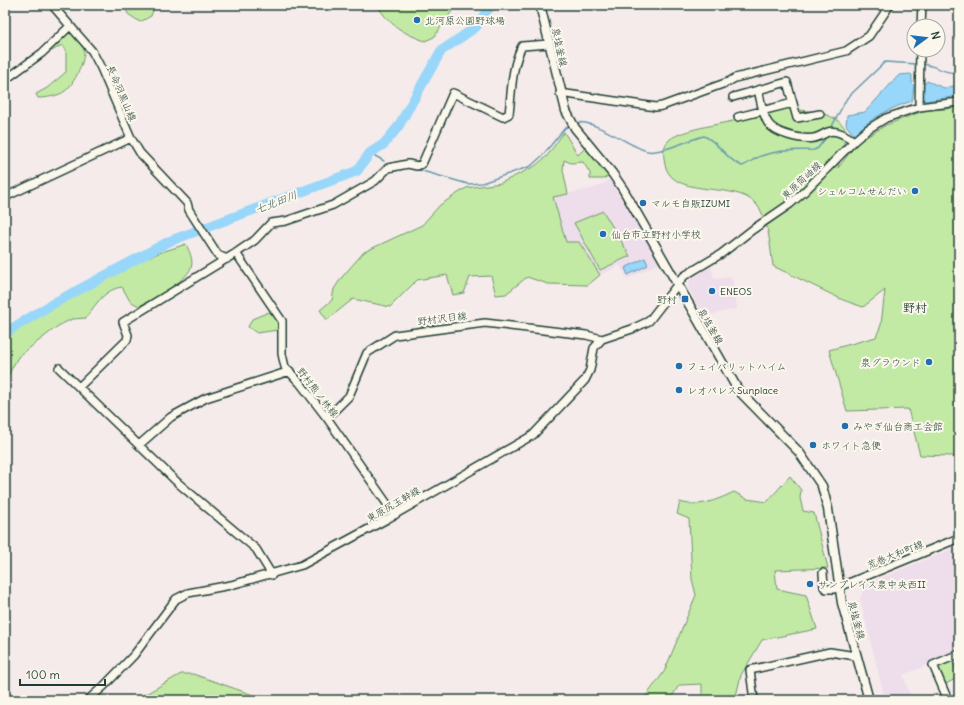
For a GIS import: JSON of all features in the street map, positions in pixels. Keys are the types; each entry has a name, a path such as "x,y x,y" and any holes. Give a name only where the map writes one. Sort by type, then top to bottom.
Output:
{"main road":[{"name":"泉塩釜線","path":"540,5 560,93 573,126 612,173 623,190 738,390 799,452 818,477 828,509 839,587 856,656 869,700"}],"street":[{"name":"長命羽黒山線","path":"52,5 92,51 131,138"},
{"path":"560,93 662,106 728,82 735,78 846,51 868,36 890,5"},
{"path":"921,18 922,5"},
{"path":"5,80 42,53 70,26"},
{"path":"79,387 127,340 128,335 123,322 236,253 255,240 271,223 286,221 333,204 375,181 388,168 408,164 417,166 422,164 453,94 503,117 509,114 512,77 516,58 522,46 549,44"},
{"path":"919,107 920,58"},
{"path":"733,97 786,82 797,118 820,114"},
{"path":"758,90 768,123 774,128 790,136 812,138 831,132 844,134 854,140"},
{"name":"東原筒岫線","path":"677,284 684,276 721,254 752,230 790,204 805,191 854,140 886,118 919,107 959,102"},
{"path":"738,118 793,103"},
{"path":"5,197 131,138 140,153 187,203 190,211 218,255 227,259"},
{"name":"野村熊ノ林線","path":"236,253 282,321 282,354 285,367 290,371 327,418 395,515"},
{"path":"602,338 632,329 649,321 677,284"},
{"name":"野村沢目線","path":"327,418 349,396 367,353 395,335 485,324 602,338"},
{"name":"東原尻玉幹線","path":"88,700 134,655 176,599 188,593 231,585 302,566 395,515 533,435 585,380 590,370 594,348 602,338"},
{"path":"59,368 178,483 256,549 272,575"},
{"path":"140,445 171,417 206,398 290,371"},
{"name":"荒巻大和町線","path":"839,587 959,538"},
{"path":"823,573 824,587 826,589 839,587"},
{"path":"754,700 750,670 830,652 856,656"},
{"path":"948,700 933,665 959,654"}],"shaded area":[{"name":"仙台市立野村小学校","path":"610,180 660,263 627,279 620,265 600,275 579,242 566,242 553,197 595,188"},
{"name":"ENEOS","path":"711,265 714,279 732,277 737,309 703,316 688,287 690,280"},
{"path":"959,546 959,652 903,675 912,700 885,700 860,598 866,584"}],"green space":[{"path":"124,5 155,5 151,16 140,22 128,14"},
{"name":"北河原公園野球場","path":"377,5 456,5 434,37 425,41 397,28 386,18"},
{"path":"69,30 83,47 84,52 82,64 76,78 62,93 45,98 38,98 36,94 47,88 66,72 66,50 62,45 45,55 43,54"},
{"path":"959,106 959,475 953,456 920,455 908,409 847,411 829,350 876,337 881,325 885,290 863,307 843,300 773,266 767,226 757,205 747,197 718,190 689,186 676,181 668,172 664,154 668,141 679,134 735,121 774,109 783,108 821,113 833,118 844,127 848,133 844,142 838,168 857,143 886,125 926,110 946,109"},
{"path":"564,132 578,155 586,147 610,175 603,179 590,179 590,173 583,162 571,163 564,160 563,170 568,194 553,197 566,242 579,242 600,275 588,285 548,284 527,277 506,294 496,295 491,276 470,277 464,293 453,295 447,275 417,280 390,307 353,299 327,320 320,310 332,300 334,289 342,277 364,252 422,225 440,205 466,188 501,183 535,166 547,156"},
{"path":"603,211 630,256 600,270 574,223"},
{"path":"186,244 192,259 192,265 188,273 176,284 160,295 139,306 130,301 122,287 110,291 101,298 86,318 72,319 58,326 18,357 5,381 5,338 17,329 117,270"},
{"path":"269,312 277,320 278,330 257,333 248,327 252,319"},
{"path":"790,476 801,490 800,498 803,511 814,513 828,568 775,570 777,589 806,595 817,629 762,640 741,675 735,700 702,700 702,684 679,685 670,700 643,700 664,672 696,595 692,579 689,519 677,514 680,502 687,504 701,504 734,492 747,499 767,502"},
{"path":"952,660 959,677 944,685 937,670 939,666"},
{"path":"181,674 193,674 256,696 301,697 307,700 135,700"}],"water":[{"path":"899,75 912,75 912,83 914,85 912,101 881,114 854,135 846,125 847,115 865,112"},
{"path":"927,81 944,88 959,85 959,96 925,101 922,99 922,87"},
{"path":"645,258 648,265 628,275 625,268"}],"waterway":[{"name":"七北田川","path":"5,335 11,329 54,303 170,241 357,171 370,153 384,144 398,127 441,51 476,27 491,5"},
{"path":"831,128 847,98 885,62 917,64"},
{"path":"922,64 954,73 959,72"},
{"path":"576,123 592,125 647,151 668,148 704,136 714,142 731,160 742,166 758,157 780,151 814,150 818,148 828,135"},
{"path":"408,167 468,184 482,183 531,166 542,156 565,128 571,125"},
{"path":"370,153 384,161"}],"place":[{"name":"北河原公園野球場","path":"417,20"},
{"name":"シェルコムせんだい","path":"915,191"},
{"name":"マルモ自販IZUMI","path":"643,203"},
{"name":"仙台市立野村小学校","path":"603,234"},
{"name":"ENEOS","path":"712,291"},
{"name":"野村","path":"685,299"},
{"name":"泉グラウンド","path":"929,362"},
{"name":"フェイバリットハイム","path":"679,366"},
{"name":"レオパレスSunplace","path":"679,390"},
{"name":"みやぎ仙台商工会館","path":"845,426"},
{"name":"ホワイト急便","path":"813,445"},
{"name":"サンプレイス泉中央西II","path":"810,584"}],"district":[{"name":"野村","path":"915,308"}]}
